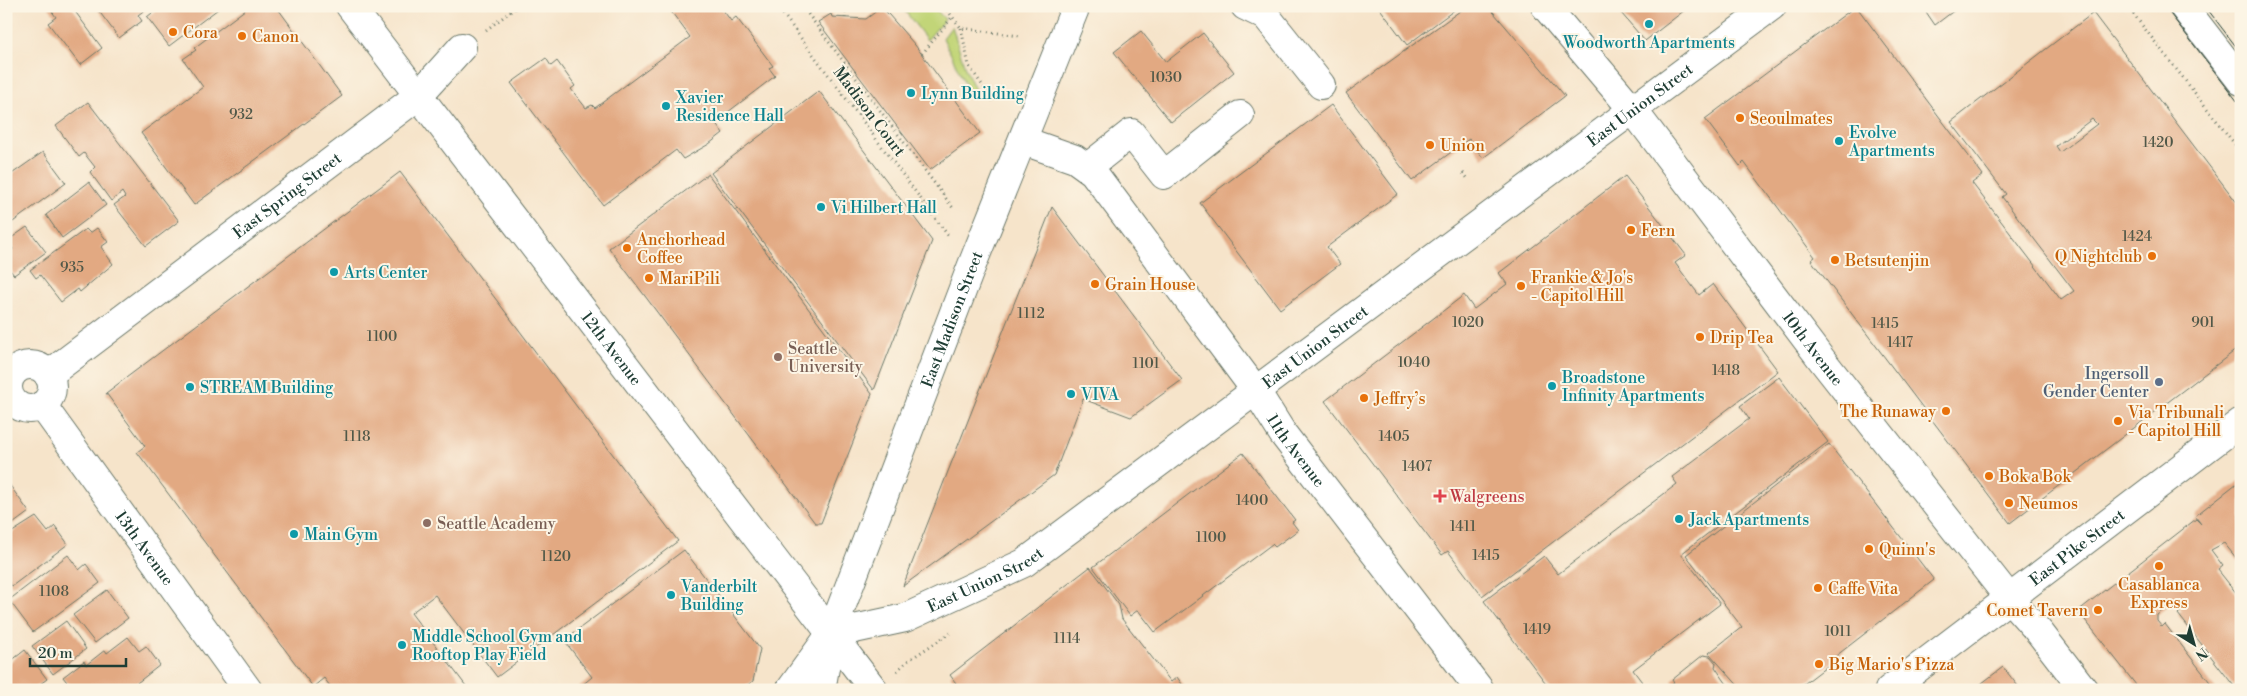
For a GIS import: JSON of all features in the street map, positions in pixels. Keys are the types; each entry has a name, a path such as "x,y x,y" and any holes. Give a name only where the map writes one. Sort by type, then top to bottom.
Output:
{"street":[{"name":"12th Avenue","path":"350,6 874,690"},
{"name":"East Madison Street","path":"821,690 831,634 972,266 1076,6"},
{"path":"1244,6 1266,16 1321,85"},
{"name":"10th Avenue","path":"1545,6 1633,110 1822,360 2009,598 2040,633 2084,690"},
{"path":"2183,6 2241,82"},
{"name":"East Union Street","path":"831,634 905,618 1024,563 1633,110 1758,10"},
{"name":"East Spring Street","path":"48,375 418,96 455,53 462,48"},
{"path":"1088,167 1131,133 1164,175 1240,115"},
{"name":"11th Avenue","path":"1024,140 1074,159 1088,167 1256,391 1283,434 1480,690"},
{"path":"11,365 32,366 39,368 48,375 52,390 42,405 31,409 9,402 8,386 11,365"},
{"name":"13th Avenue","path":"42,405 248,690"},
{"name":"East Pike Street","path":"1889,690 2241,422"},
{"name":"East Madison Street","path":"790,690 831,634"}],"path":[{"path":"462,48 518,6"},
{"name":"Madison Court","path":"776,6 944,230"},
{"path":"802,6 953,208"},
{"path":"845,18 846,6"},
{"path":"944,6 961,28 969,66 994,102"},
{"path":"2128,6 2241,152"},
{"path":"922,54 952,16"},
{"path":"961,28 1020,36"},
{"path":"1463,173 1469,180"}],"green space":[{"path":"881,6 932,6 945,19 927,40 905,11"},
{"path":"952,26 965,68 976,92 969,92 943,38"}],"building":[{"path":"48,6 71,6 102,48 80,65 48,23 56,17"},
{"path":"95,6 150,6 138,15 142,21 119,38"},
{"name":"Cora","path":"161,6 222,6 169,46 147,17"},
{"path":"250,6 276,6 342,96 194,205 141,133 203,87 183,59 196,50 194,48"},
{"name":"Xavier Residence Hall","path":"667,6 720,6 731,21 736,17 773,66 769,68 775,76 715,122 723,133 709,144 683,159 676,150 603,205 511,83 546,58 551,66 557,61 575,86 571,89 586,108 592,105 595,108 690,37"},
{"path":"1378,6 1460,6 1407,45"},
{"path":"1467,6 1488,6 1565,96 1483,158 1469,139 1412,181 1346,93"},
{"name":"Woodworth Apartments","path":"1615,6 1690,6 1645,41"},
{"path":"1856,6 1983,175 1972,183 2061,300 2074,291 2002,197 2006,194 1951,122 2093,13 2241,208 2241,346 2010,523 1811,260 1815,257 1744,162 1740,166 1705,119","holes":["2092,119 2097,124 2060,152 2056,146"]},
{"path":"1922,6 1960,6 1935,25"},
{"name":"Lynn Building","path":"882,7 915,45 980,133 930,170 818,22 831,14 832,17 866,19"},
{"path":"1141,31 1166,62 1203,33 1234,72 1171,122 1114,52"},
{"name":"Vi Hilbert Hall","path":"819,91 932,241 874,390 711,173"},
{"path":"88,102 179,221 146,246 114,205 125,197 122,192 111,201 90,172 95,167 84,153 79,157 56,126"},
{"path":"1331,105 1398,194 1327,247 1340,264 1280,309 1200,203"},
{"path":"43,152 66,183 6,227 6,178"},
{"name":"Seattle Academy","path":"400,172 678,541 497,677 435,595 411,613 469,690 333,690 324,678 313,687 137,452 145,446 106,393"},
{"path":"708,174 872,394 821,523 815,523 609,248"},
{"name":"Broadstone Infinity Apartments","path":"1625,176 1686,255 1675,263 1699,295 1713,284 1778,371 1482,596 1448,551 1442,555 1325,401 1464,295 1474,309 1507,284 1499,273"},
{"path":"89,182 106,205 62,238 46,215"},
{"name":"VIVA","path":"1052,207 1182,380 1131,417 1083,399 1054,475 903,586"},
{"path":"27,227 46,252 14,275 6,265 6,255 13,249 7,241"},
{"path":"97,228 108,242 101,247 113,264 80,292 78,289 61,302 40,275 36,278 30,270 86,229 90,233"},
{"name":"Jack Apartments","path":"1779,377 1828,442 1681,554 1720,604 1633,670 1648,690 1551,690 1484,601 1544,556 1558,574 1677,484 1672,477 1749,419 1740,406"},
{"path":"1829,444 1934,580 1832,659 1834,661 1796,690 1742,690 1709,653 1742,627 1686,555"},
{"path":"1243,453 1295,520 1292,522 1298,530 1275,547 1272,544 1155,632 1138,610 1130,616 1093,567"},
{"path":"6,480 29,512 6,529"},
{"path":"2241,480 2241,564 2224,543 2211,550 2223,566 2218,570 2241,599 2241,687 2237,690 2178,614 2182,610 2173,602 2157,615 2157,621 2162,627 2165,624 2216,690 2140,690 2078,611 2196,519 2201,524 2195,516"},
{"path":"36,517 48,532 55,526 68,544 12,586 6,579 6,536"},
{"name":"Vanderbilt Building","path":"684,550 760,649 753,681 741,690 576,690 592,677 564,640"},
{"path":"68,555 79,570 86,564 100,583 33,632 9,600"},
{"path":"1090,567 1119,605 1122,619 1171,682 1177,677 1186,690 961,690 950,675"},
{"path":"107,590 128,618 95,643 73,615"},
{"path":"66,621 86,649 53,674 32,646"},
{"path":"128,637 139,651 146,646 160,665 128,690 87,690 85,688 73,690 63,677 84,661 86,665 105,650 107,653"},
{"path":"25,650 47,679 32,690 6,690 6,665"},
{"path":"1703,655 1710,656 1716,663 1715,667 1731,690 1665,690 1674,683 1672,680"},
{"path":"2003,667 2021,690 1973,690"}],"tram line":[{"path":"2164,6 2241,106"},
{"path":"2205,6 2241,53"}],"place":[{"name":"Woodworth Apartments","path":"1649,24"},
{"name":"Cora","path":"173,32"},
{"name":"Canon","path":"242,36"},
{"name":"Lynn Building","path":"911,93"},
{"name":"Xavier Residence Hall","path":"666,106"},
{"name":"Seoulmates","path":"1740,118"},
{"name":"Evolve Apartments","path":"1839,141"},
{"name":"Union","path":"1430,145"},
{"name":"Vi Hilbert Hall","path":"821,207"},
{"name":"Fern","path":"1631,230"},
{"name":"Anchorhead Coffee","path":"627,248"},
{"name":"Q Nightclub","path":"2152,256"},
{"name":"Betsutenjin","path":"1835,260"},
{"name":"Arts Center","path":"334,272"},
{"name":"MariPili","path":"649,278"},
{"name":"Grain House","path":"1095,284"},
{"name":"Frankie & Jo's - Capitol Hill","path":"1521,286"},
{"name":"Drip Tea","path":"1700,337"},
{"name":"Seattle University","path":"778,357"},
{"name":"Ingersoll Gender Center","path":"2159,382"},
{"name":"Broadstone Infinity Apartments","path":"1552,386"},
{"name":"STREAM Building","path":"190,387"},
{"name":"VIVA","path":"1071,394"},
{"name":"Jeffry’s","path":"1364,398"},
{"name":"The Runaway","path":"1946,411"},
{"name":"Via Tribunali - Capitol Hill","path":"2118,421"},
{"name":"Bok a Bok","path":"1989,476"},
{"name":"Walgreens","path":"1440,496"},
{"name":"Neumos","path":"2009,503"},
{"name":"Jack Apartments","path":"1679,519"},
{"name":"Seattle Academy","path":"427,523"},
{"name":"Main Gym","path":"294,534"},
{"name":"Quinn's","path":"1869,549"},
{"name":"Casablanca Express","path":"2159,566"},
{"name":"Caffe Vita","path":"1818,588"},
{"name":"Vanderbilt Building","path":"671,595"},
{"name":"Comet Tavern","path":"2098,610"},
{"name":"Middle School Gym and Rooftop Play Field","path":"402,645"},
{"name":"Big Mario's Pizza","path":"1819,664"}]}
